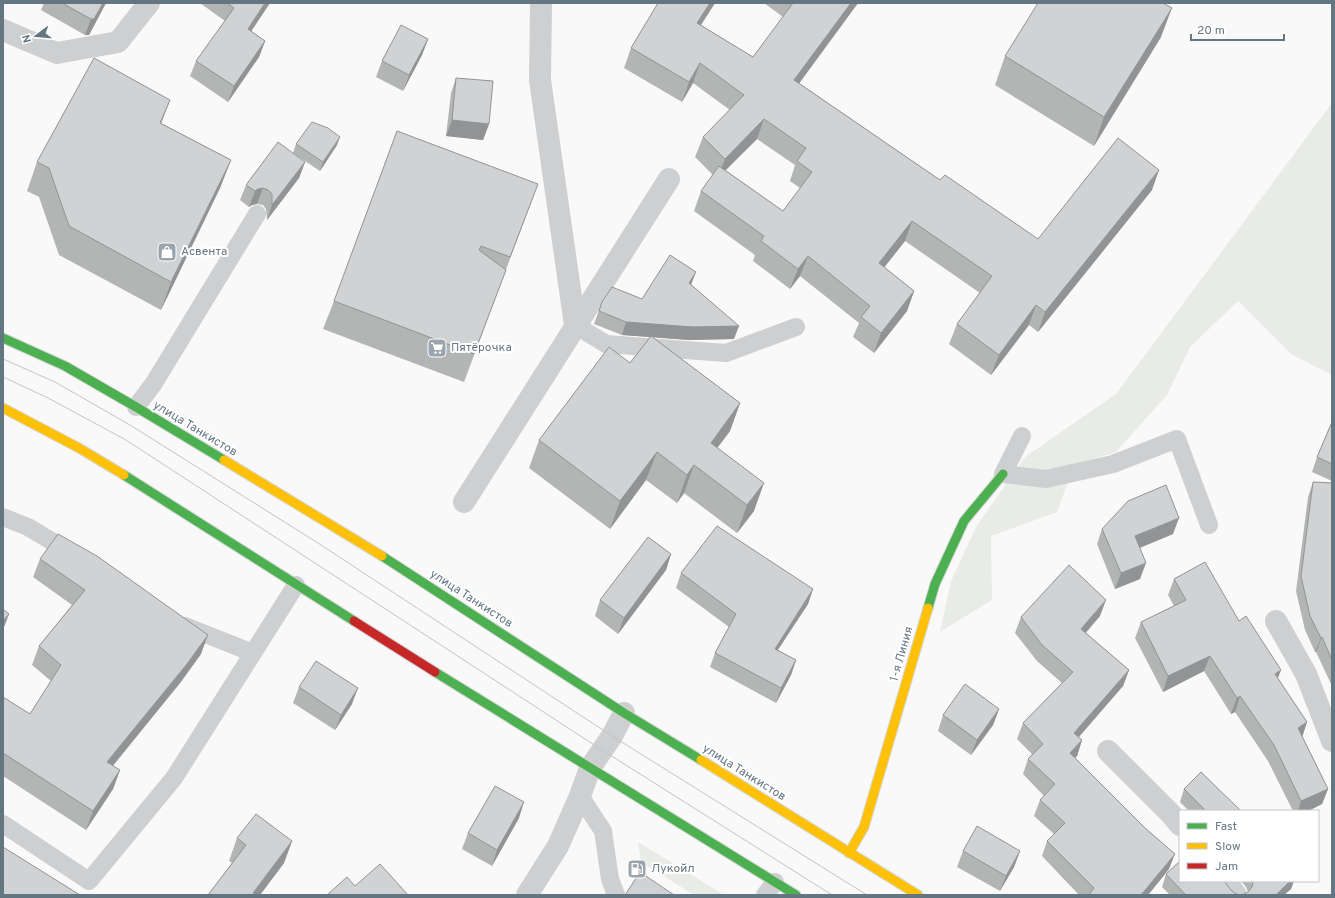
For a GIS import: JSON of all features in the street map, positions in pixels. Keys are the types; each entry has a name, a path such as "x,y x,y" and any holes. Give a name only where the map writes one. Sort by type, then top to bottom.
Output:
{"main road":[{"name":"улица Танкистов","path":"3,338 65,366 136,407 411,574 624,713 918,895"},
{"path":"3,408 112,467 296,585 590,768 770,889 796,895"},
{"name":"1-я Линия","path":"850,853 864,827 935,584 964,521 1003,474"}],"street":[{"path":"3,30 57,53 118,42 148,3"},
{"path":"541,3 540,80 575,325"},
{"path":"464,502 669,179"},
{"path":"1276,621 1306,674 1332,742"},
{"path":"527,895 558,846 580,796 590,768 612,736 624,713"},
{"path":"1108,751 1179,824"},
{"path":"1226,882 1236,895"}],"lane":[{"path":"136,407 154,383 257,214"},
{"path":"575,325 606,344 726,353 796,327"},
{"path":"1022,436 1003,474 1046,479 1113,464 1177,439 1209,525"},
{"path":"3,517 28,527 86,561"},
{"path":"3,824 89,881 174,778 296,585"},
{"path":"169,615 188,628 253,653"},
{"path":"580,796 603,831 610,879 616,895"}],"shaded area":[{"path":"1332,103 1332,375 1291,354 1238,301 1190,347 1167,395 1116,452 1068,467 1068,482 1057,512 991,536 992,600 940,632 951,581 976,527 1025,457 1116,394"},
{"path":"638,842 724,895 694,895 641,862"}],"building":[{"path":"62,3 103,3 94,19 91,19"},
{"path":"227,3 265,3 248,29 265,41 234,86 196,61 234,8"},
{"path":"658,3 710,3 697,23 753,57 793,3 851,3 794,80 940,180 945,175 1038,239 1118,138 1159,170 1045,312 1036,305 999,355 957,324 992,276 912,221 879,263 914,291 881,333 861,317 870,306 808,256 798,269 761,241 764,236 701,191 719,166 783,211 812,172 797,161 806,148 764,119 725,159 703,137 744,95 700,63 689,82 631,48"},
{"path":"1038,3 1163,3 1172,8 1104,117 1005,56"},
{"path":"401,25 428,39 409,75 382,61"},
{"path":"94,58 170,100 160,123 231,160 171,282 69,226 49,168 37,162"},
{"path":"456,78 493,81 489,124 452,120"},
{"path":"312,122 328,128 340,137 323,162 296,144"},
{"path":"397,131 538,184 510,257 481,246 479,250 506,270 474,354 334,301"},
{"path":"278,142 305,162 272,205 272,194 268,190 263,188 255,191 246,185"},
{"path":"670,255 696,272 689,283 739,326 693,327 626,322 599,311 602,302 612,287 642,299"},
{"path":"651,336 740,403 711,443 764,483 747,505 694,465 687,475 657,452 620,501 539,440 609,347 630,363"},
{"path":"1332,422 1332,464 1317,457"},
{"path":"1313,482 1332,483 1332,660 1322,637 1321,638 1310,616 1301,576"},
{"path":"1166,485 1179,518 1135,536 1146,563 1121,573 1102,529 1128,501"},
{"path":"717,526 813,589 775,649 796,660 781,688 715,653 736,614 681,573"},
{"path":"58,534 97,556 208,635 187,664 107,762 120,770 93,811 3,753 3,697 30,714 61,665 39,646 85,590 40,559"},
{"path":"648,537 671,554 624,618 600,600"},
{"path":"1205,562 1239,621 1246,616 1281,670 1275,674 1307,722 1298,728 1328,789 1301,801 1274,745 1240,696 1237,698 1210,656 1168,676 1141,622 1186,600 1174,579"},
{"path":"1069,565 1106,600 1081,629 1129,670 1074,733 1082,740 1070,753 1145,828 1175,854 1141,895 1089,895 1094,888 1047,841 1065,823 1040,800 1055,784 1028,759 1043,744 1023,723 1073,672 1042,645 1021,617"},
{"path":"3,609 9,614 3,621"},
{"path":"316,661 358,688 341,715 299,687"},
{"path":"965,684 999,709 977,740 943,715"},
{"path":"1201,772 1240,810 1205,810 1184,789"},
{"path":"495,786 524,802 497,850 468,833"},
{"path":"256,814 292,841 253,893 256,895 208,895 246,845 237,838"},
{"path":"977,826 1020,851 1006,876 963,851"},
{"path":"3,847 80,895 3,895"},
{"path":"1179,862 1179,882 1225,882 1236,894 1242,895 1186,895 1166,874"},
{"path":"380,864 408,895 327,895 347,877 355,886"},
{"path":"640,872 674,895 625,895"},
{"path":"1253,882 1289,882 1276,895 1242,895 1248,892 1252,887"}],"tram line":[{"path":"3,359 55,382 130,425 318,543 612,736 867,895"},
{"path":"3,377 48,398 126,440 602,750 832,895"}],"traffic: fast":[{"path":"3,338 65,366 224,460"},
{"path":"928,608 935,584 964,521 1003,474"},
{"path":"124,475 354,621"},
{"path":"382,556 624,713 701,760"},
{"path":"435,672 796,895"}],"traffic: slow":[{"path":"3,408 79,448 124,475"},
{"path":"224,460 382,556"},
{"path":"849,853 864,827 928,608"},
{"path":"701,760 918,895"}],"traffic: jam":[{"path":"354,621 435,672"}],"place":[{"name":"Асвента","path":"167,252"},
{"name":"Пятёрочка","path":"437,348"},
{"name":"Лукойл","path":"637,869"}]}
